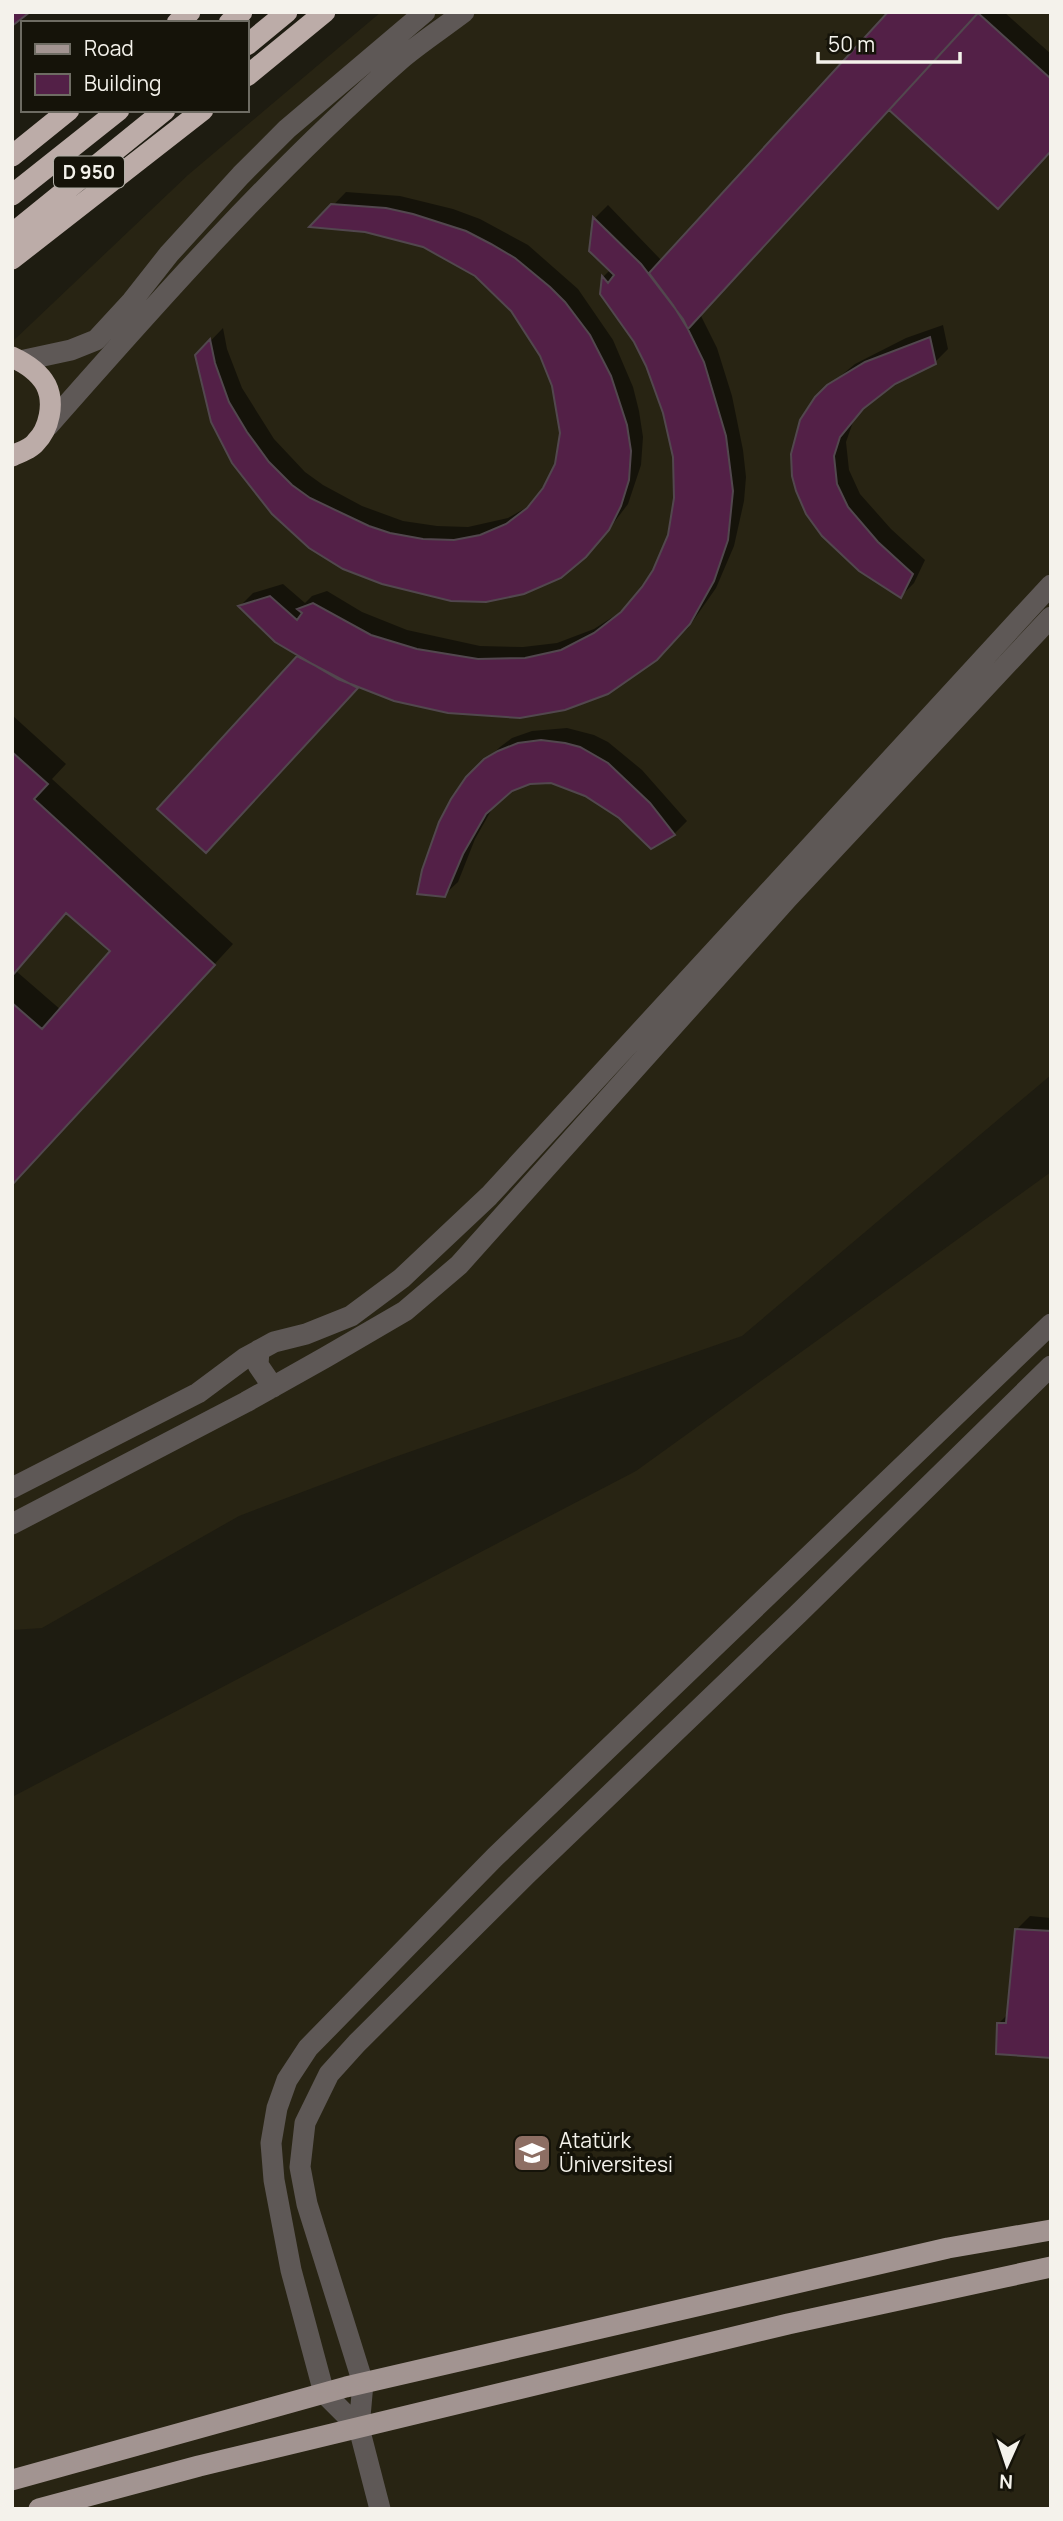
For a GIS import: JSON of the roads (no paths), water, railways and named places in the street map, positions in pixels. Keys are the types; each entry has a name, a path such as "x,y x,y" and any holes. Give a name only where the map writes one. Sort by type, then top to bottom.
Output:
{"highway":[{"path":"248,44 288,12"},
{"path":"248,75 325,12"},
{"path":"12,156 67,112"},
{"name":"D 950","path":"12,195 116,112"},
{"name":"D 950","path":"12,234 163,112"},
{"path":"12,258 199,112"},
{"path":"12,456 35,444 48,426 50,405 46,385 28,365 16,359"}],"main road":[{"path":"12,2480 363,2383 948,2248 1051,2230"},
{"path":"39,2509 199,2466 788,2324 1051,2267"}],"street":[{"path":"16,359 71,350 96,340 132,301 169,254 287,129 425,12"},
{"path":"48,426 226,230 318,136 402,59 464,12"},
{"path":"12,1488 198,1393 274,1342 306,1334 351,1316 402,1278 489,1196 1051,585"},
{"path":"12,1524 273,1387 405,1311 459,1265 787,899 1050,618"},
{"path":"359,2428 324,2393 291,2270 274,2180 271,2143 277,2108 287,2080 308,2048 495,1857 1051,1324"},
{"path":"288,1339 297,1353 301,1371"},
{"path":"259,1350 258,1365 273,1387"},
{"path":"380,2509 359,2428 363,2383 307,2204 300,2167 305,2123 329,2074 527,1874 808,1605 1051,1366"}],"place":[{"name":"Atatürk Üniversitesi","path":"532,2153"}]}
